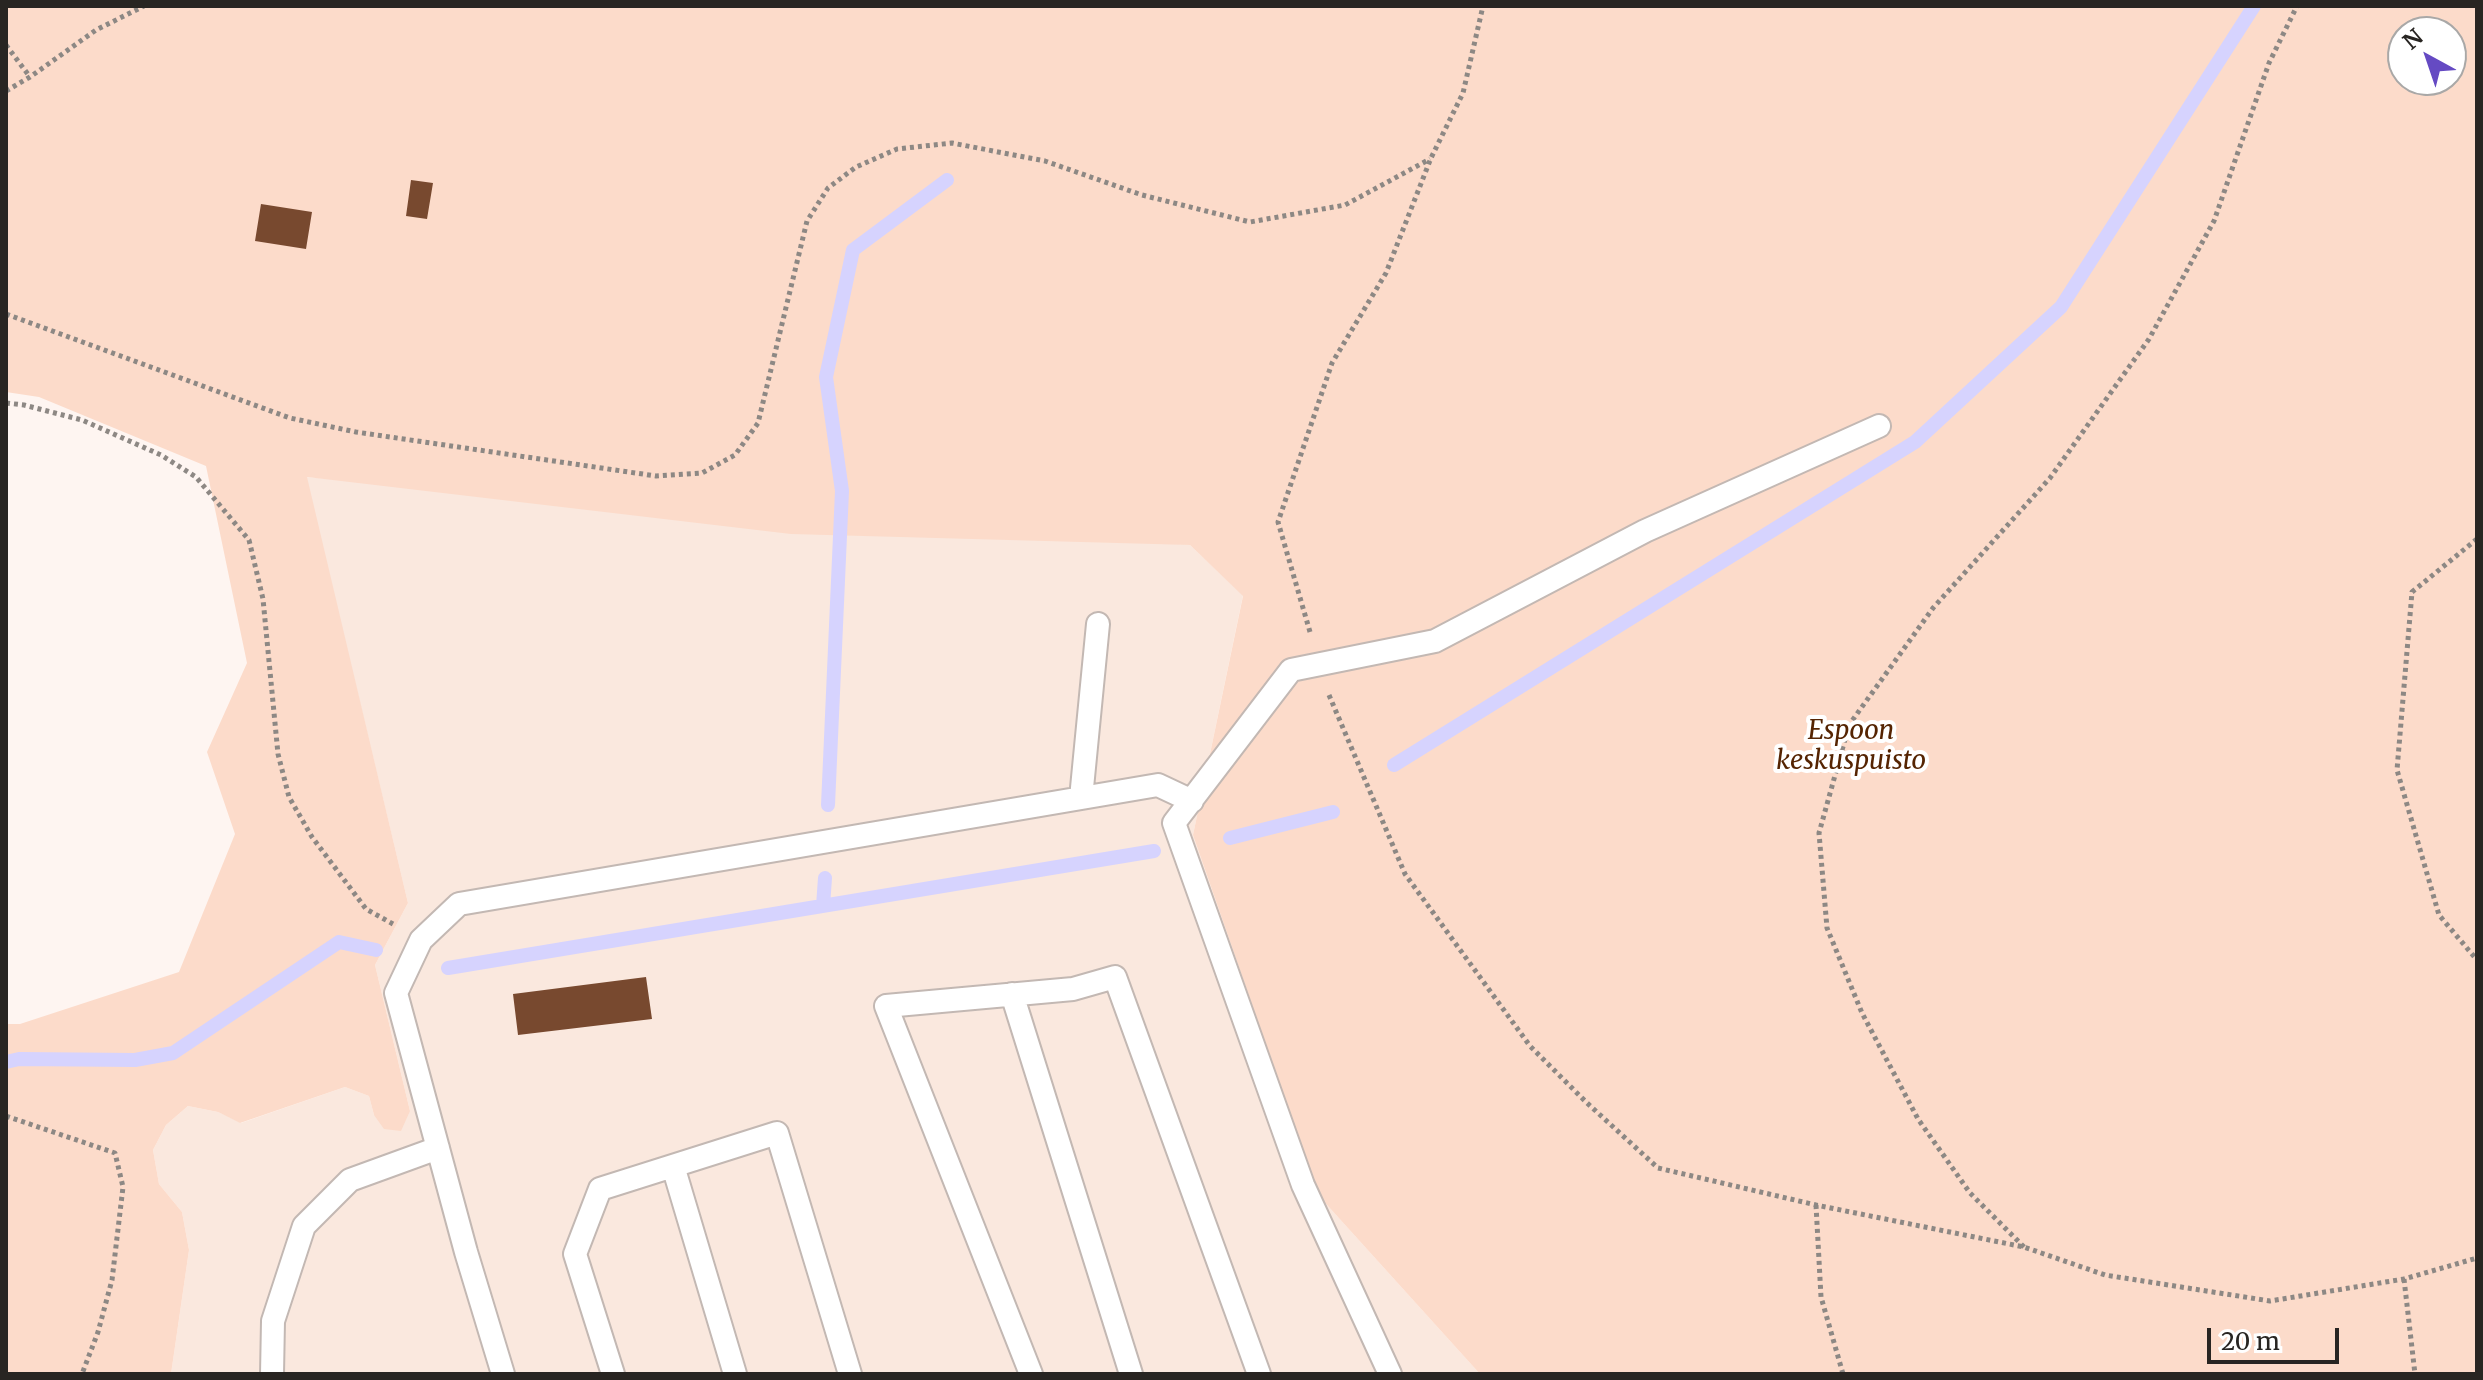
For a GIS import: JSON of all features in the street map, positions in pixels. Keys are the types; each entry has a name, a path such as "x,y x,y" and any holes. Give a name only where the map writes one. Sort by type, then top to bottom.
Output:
{"lane":[{"path":"1390,1374 1303,1185 1174,823 1291,670 1435,641 1645,531 1879,426"},
{"path":"1081,798 1098,624"},
{"path":"503,1374 396,993 421,940 459,904 1158,785 1192,801"},
{"path":"1031,1374 886,1006 1073,989 1115,977 1259,1374"},
{"path":"1012,994 1131,1374"},
{"path":"613,1374 575,1254 600,1189 777,1133 850,1374"},
{"path":"272,1374 273,1321 304,1226 350,1180 438,1148"},
{"path":"673,1166 735,1374"}],"path":[{"path":"6,91 96,30 144,6"},
{"path":"1483,6 1463,93 1431,158 1386,273 1332,363 1278,522 1331,703 1405,874 1530,1046 1658,1168 1816,1205 2024,1247 2105,1275 2270,1301 2404,1279 2477,1258"},
{"path":"2024,1247 1970,1193 1927,1131 1862,1013 1827,928 1819,833 1849,725 1933,608 2050,478 2149,339 2214,221 2269,63 2297,6"},
{"path":"6,45 30,77"},
{"path":"6,314 303,421 356,432 656,476 702,473 735,455 758,423 807,221 828,188 856,167 897,149 952,143 1045,161 1142,195 1250,222 1345,205 1431,158"},
{"path":"6,403 82,420 161,455 196,477 249,540 263,599 278,754 289,797 312,837 366,909 421,940"},
{"path":"2477,539 2412,592 2397,770 2439,915 2477,960"},
{"path":"6,1116 115,1153 123,1187 112,1280 82,1374"},
{"path":"1816,1205 1821,1297 1843,1374"},
{"path":"2404,1279 2415,1374"}],"shaded area":[{"path":"306,477 1190,545 1243,595 1193,835 1318,1195 1480,1374 171,1374 189,1250 182,1212 159,1184 153,1150 166,1125 188,1106 218,1112 241,1123 345,1087 369,1096 374,1115 410,1111 375,965 408,903"}],"green space":[{"name":"Espoon keskuspuisto","path":"6,6 2477,6 2477,1374 1480,1374 1318,1195 1193,835 1243,596 1190,545 791,534 307,477 408,903 375,965 410,1111 401,1131 384,1129 374,1115 369,1096 345,1087 240,1123 218,1112 188,1106 166,1125 153,1150 159,1184 182,1212 189,1250 171,1374 6,1374 6,1024 20,1024 179,972 235,834 207,752 247,663 206,466 39,397 6,392"}],"building":[{"path":"411,180 433,183 427,219 406,216"},
{"path":"261,204 312,212 306,249 255,241"},
{"path":"646,977 652,1019 518,1035 513,994"}],"waterway":[{"path":"1394,765 1915,442 2061,307 2254,6"},
{"path":"828,805 842,491 826,377 853,250 947,180"},
{"path":"1230,838 1333,812"},
{"path":"448,968 1154,851"},
{"path":"823,906 825,878"},
{"path":"6,1062 19,1059 135,1060 173,1053 339,942 376,950"}]}
